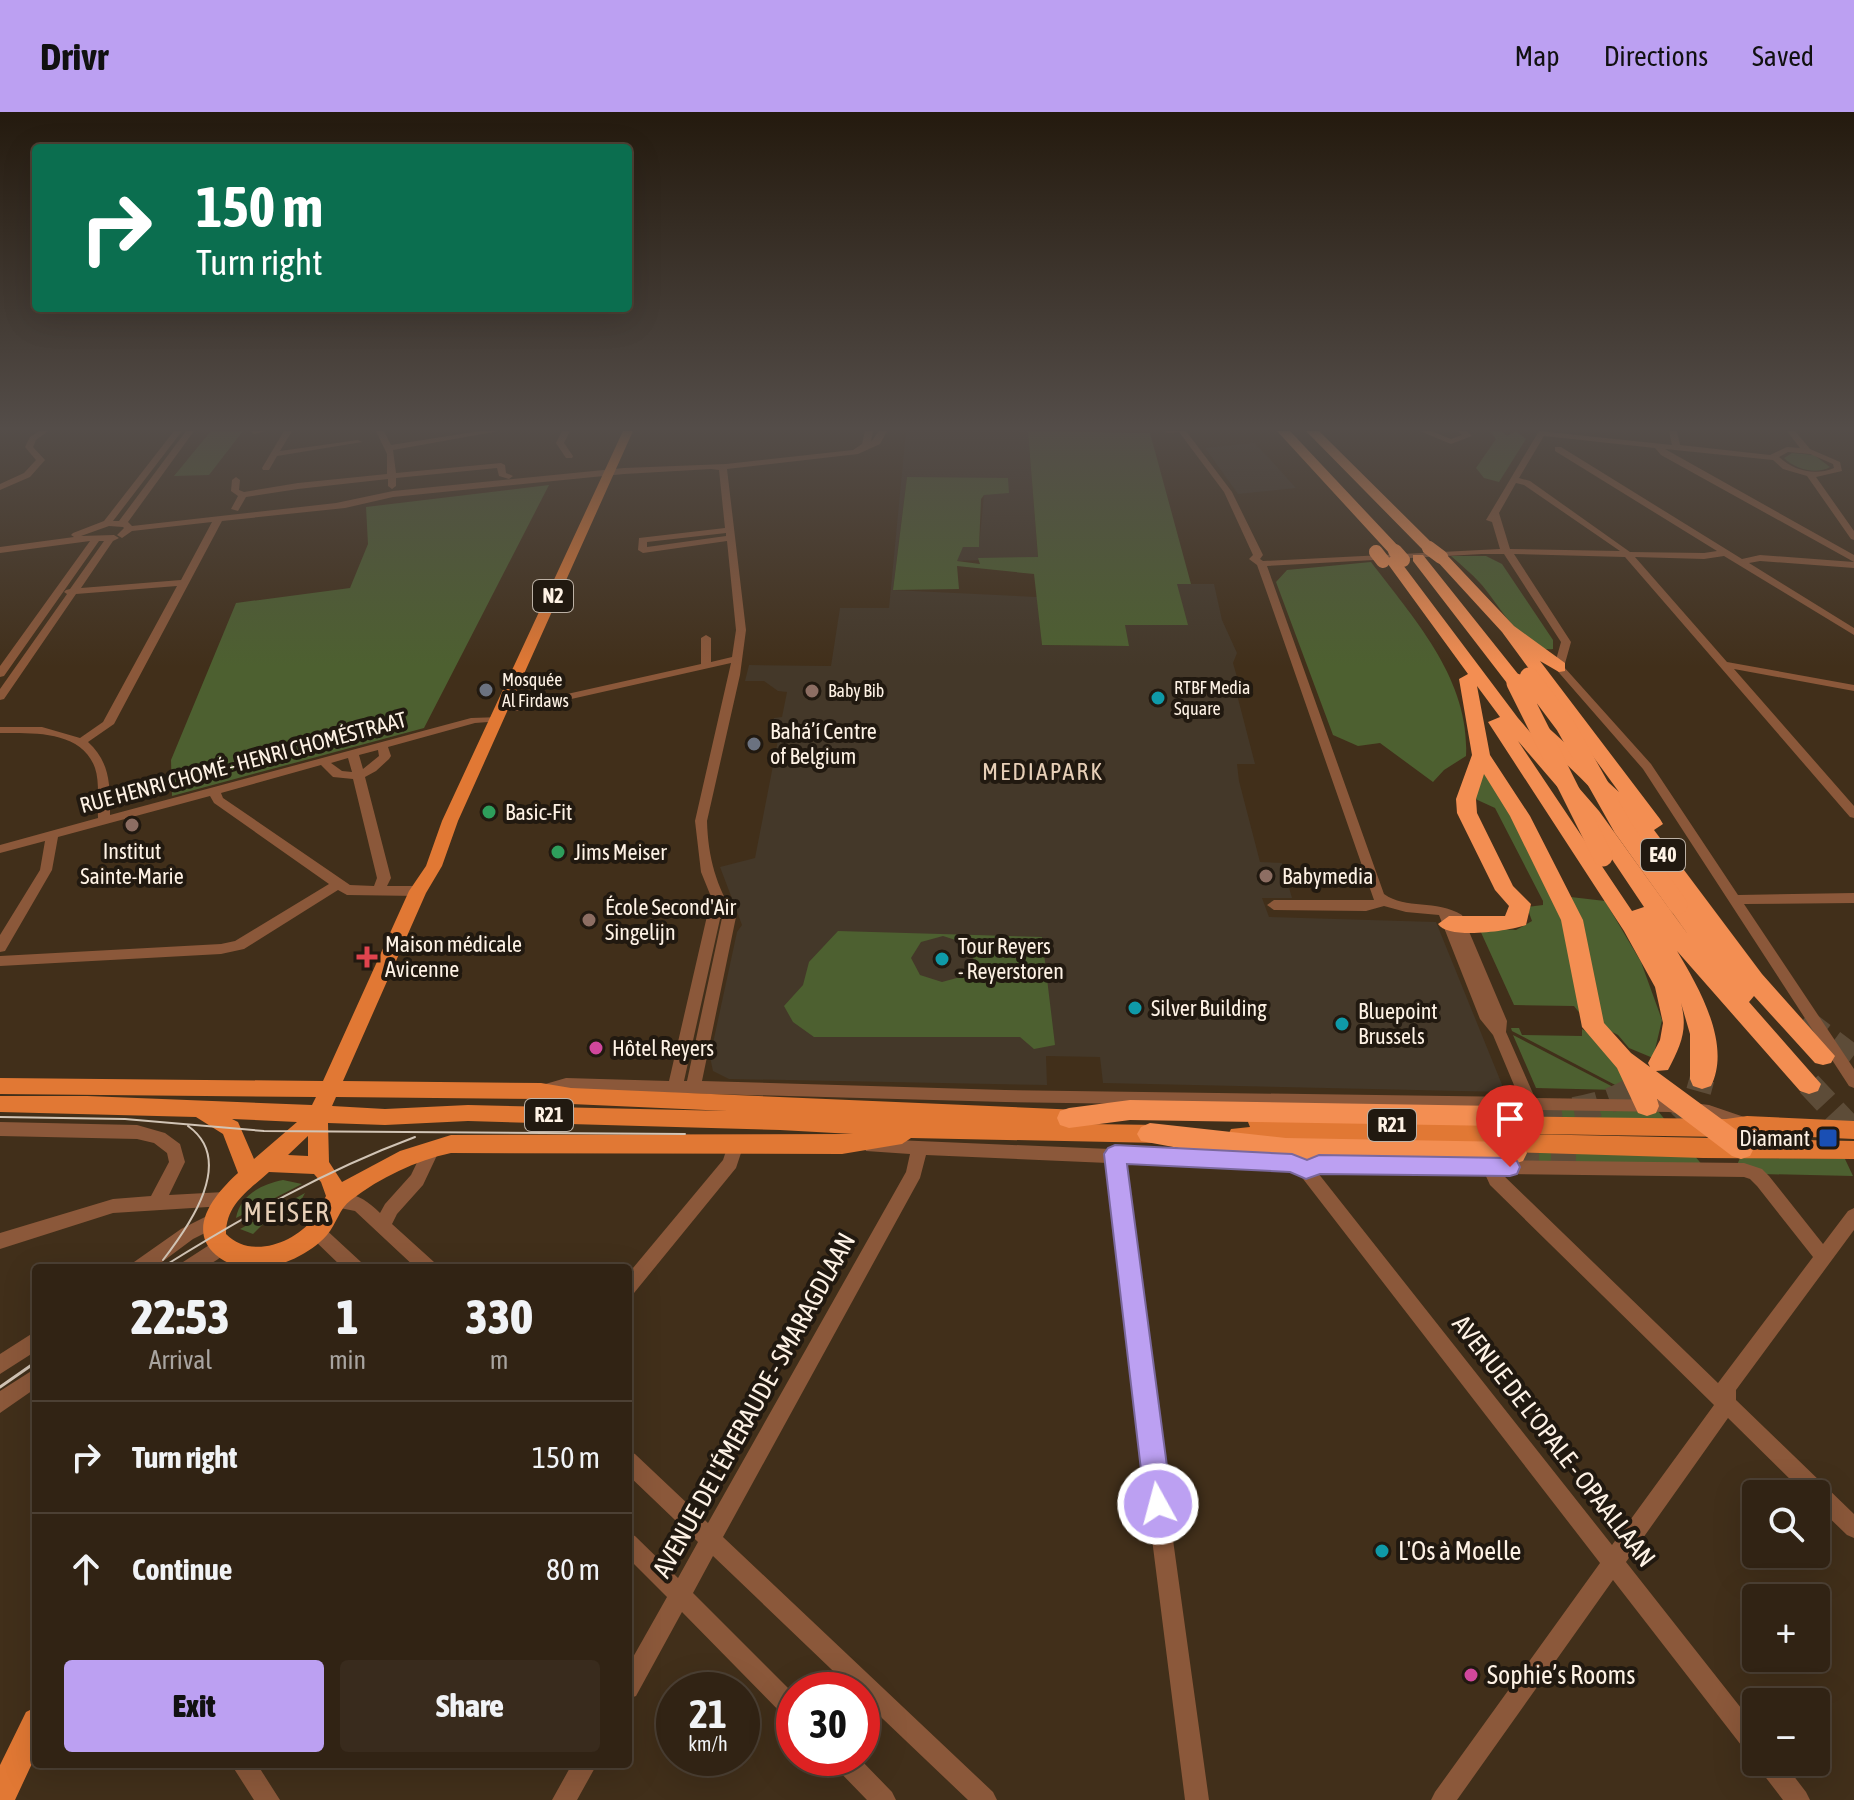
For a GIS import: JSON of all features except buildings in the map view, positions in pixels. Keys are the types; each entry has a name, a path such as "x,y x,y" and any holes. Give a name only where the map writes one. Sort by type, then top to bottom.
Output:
{"highway":[{"name":"E40","path":"1345,510 1367,534 1409,554 1512,722 1592,815 1669,928 1814,1082 1756,1011 1623,828 1565,725 1369,510"},
{"name":"E40","path":"1364,510 1409,554 1508,629 1762,977 1803,1020"},
{"name":"E40","path":"1374,510 1529,719 1651,839 1784,1019 1831,1056"},
{"name":"E40","path":"1409,554 1467,679 1656,967 1675,1023 1672,1040 1660,1063"},
{"path":"1508,629 1539,652 1560,655"},
{"path":"1449,919 1505,924 1518,920 1521,913 1520,904 1505,890 1467,813 1466,799 1481,755 1467,679"},
{"name":"E40","path":"1523,680 1569,797 1603,857 1684,984 1704,1036 1702,1079"},
{"path":"1481,755 1493,769 1559,889 1578,938 1587,1004 1594,1027 1623,1060 1642,1089 1647,1106"},
{"path":"1623,1060 1714,1128 1744,1137"},
{"path":"1069,1118 1130,1110 1500,1116"},
{"path":"1150,1134 1198,1142 1366,1152 1514,1153"}],"main road":[{"name":"N2","path":"215,1220 224,1199 318,1115 418,891 435,867 444,847 444,837 593,510"},
{"name":"R21","path":"0,1086 541,1091 571,1096 794,1103 877,1112 1714,1128"},
{"name":"R21","path":"0,1104 400,1117 468,1113 780,1121 924,1139 1150,1134 1744,1137 1854,1130"},
{"path":"197,1110 231,1128 258,1169 319,1165"},
{"name":"N2","path":"318,1115 319,1165 330,1177 336,1199"},
{"name":"R21","path":"1744,1137 1854,1150"},
{"path":"215,1220 214,1233 220,1246 249,1263 299,1245 316,1231 336,1199 400,1161 484,1143 735,1147 842,1145 924,1139"},
{"path":"0,1799 32,1731"}],"street":[{"path":"0,674 58,592 90,537 117,510"},
{"path":"0,697 110,539 124,529 137,510"},
{"path":"106,524 124,529 173,526 300,510"},
{"path":"693,1087 729,917 723,911 702,857 701,821 741,630 729,510"},
{"path":"1237,510 1268,560 1272,593 1374,887 1383,902"},
{"path":"1498,510 1496,531 1503,552 1560,655 1640,757 1831,1056 1854,1082"},
{"path":"1562,510 1628,555 1854,814"},
{"path":"1655,510 1854,632"},
{"path":"1763,510 1854,562"},
{"path":"1835,510 1854,537"},
{"path":"1840,517 1853,520"},
{"path":"81,742 108,724 218,520"},
{"path":"731,534 643,550 642,540 731,534"},
{"path":"0,550 90,537"},
{"path":"0,543 90,537 110,539"},
{"path":"1268,560 1503,552 1704,556 1725,553"},
{"path":"1740,562 1760,558 1854,562"},
{"path":"58,592 184,583"},
{"path":"706,638 706,663"},
{"name":"RUE HENRI CHOMÉ - HENRI CHOMÉSTRAAT","path":"0,849 518,708 706,663 737,659"},
{"path":"1723,664 1741,664 1854,688"},
{"path":"0,730 49,732 81,742 100,763 104,821"},
{"path":"324,761 330,771 360,776 385,756 382,745"},
{"path":"353,754 384,878 378,890"},
{"path":"214,791 218,800 347,890 418,891"},
{"path":"0,947 46,870 52,835"},
{"path":"0,961 221,949 239,945 337,885"},
{"path":"1733,900 1854,898"},
{"path":"1274,905 1366,906 1383,902 1449,919 1500,1021 1499,1032 1530,1104"},
{"path":"675,1087 714,916 723,911"},
{"path":"1831,1056 1854,1064"},
{"path":"541,1091 566,1084 1005,1096 1685,1107 1744,1137"},
{"path":"0,1129 116,1131 159,1138 174,1149 177,1162 157,1202"},
{"path":"924,1139 1306,1166 1744,1170 1756,1174 1763,1181 1823,1257"},
{"name":"AVENUE DE L'ÉMERAUDE - SMARAGDLAAN","path":"632,1681 914,1173 924,1139"},
{"path":"632,1282 730,1163 735,1147"},
{"path":"1115,1154 1130,1294 1197,1800"},
{"path":"381,1216 407,1195 429,1155"},
{"name":"AVENUE DE L'OPALE - OPAALLAAN","path":"1306,1166 1742,1728"},
{"path":"1490,1167 1496,1180 1854,1528"},
{"path":"0,1241 113,1206 224,1199"},
{"path":"336,1199 359,1204 381,1216 424,1264"},
{"path":"1443,1800 1726,1404 1726,1387 1854,1216"},
{"path":"146,1264 187,1234 215,1220"},
{"path":"316,1231 351,1264"},
{"path":"195,1264 220,1246"},
{"path":"0,1365 32,1343"},
{"path":"0,1403 32,1380"},
{"path":"632,1465 985,1800"},
{"path":"632,1547 776,1692"},
{"path":"246,1768 268,1800"},
{"path":"564,1800 583,1768"},
{"path":"860,1776 884,1800"},
{"path":"1779,1776 1798,1800"}],"shaded area":[{"path":"898,510 903,510 893,590 1037,597 1042,645 1128,646 1124,625 1177,584 1214,584 1222,620 1237,653 1233,663 1237,677 1234,683 1255,764 1237,764 1239,781 1260,862 1282,863 1292,898 1262,898 1269,917 1436,922 1505,1092 1103,1083 1100,1057 1046,1056 1047,1085 729,1079 713,1071 710,1057 737,932 742,925 720,867 755,858 778,740 770,739 774,718 782,717 787,692 778,691 764,681 745,681 749,665 831,666 840,608 889,608"},
{"path":"983,510 1034,510 1038,558 956,561 963,547 979,546"}],"green space":[{"path":"366,510 536,510 424,728 172,796 171,760 236,603 350,588 368,544"},
{"path":"903,510 981,510 979,547 963,547 957,561 980,564 978,558 1038,557 1034,510 1171,510 1191,584 1177,584 1188,625 1125,625 1129,646 1042,645 1034,574 957,566 959,589 893,590"},
{"path":"1451,556 1486,556 1502,564 1553,640 1553,649 1542,648 1522,635 1480,583"},
{"path":"1371,562 1421,628 1449,676 1459,701 1465,728 1466,756 1444,770 1433,782 1380,743 1358,746 1333,735 1276,582 1287,570"},
{"path":"1481,765 1562,896 1605,901 1641,962 1662,1020 1653,1058 1629,1048 1618,1035 1582,1016 1574,1006 1514,1005 1479,928 1516,930 1532,921 1527,907 1543,905 1543,901 1495,808 1471,797"},
{"path":"838,931 1042,937 1055,1045 1034,1049 1020,1037 814,1037 793,1022 784,1006 803,985 809,962","holes":["943,936 965,943 974,960 964,976 942,982 920,975 911,958 921,942"]},
{"path":"1511,1028 1519,1028 1522,1035 1582,1036 1582,1029 1594,1036 1636,1089 1621,1088 1512,1031"},
{"path":"1513,1035 1617,1089 1617,1090 1536,1088"},
{"path":"1496,1107 1658,1111 1666,1121 1502,1121"},
{"path":"1512,1148 1694,1155 1704,1167 1539,1164 1537,1159 1516,1159"},
{"path":"1740,1158 1845,1159 1853,1176 1761,1174 1737,1165"},
{"path":"283,1180 302,1184 236,1218 242,1203 253,1192"},
{"path":"305,1193 293,1215 269,1218 253,1234 240,1229"}],"tunnel":[{"path":"1803,1020 1854,1058"},
{"path":"1500,1116 1598,1104 1634,1089 1651,1077"},
{"path":"1680,1122 1694,1108 1702,1079"},
{"path":"1809,1084 1854,1132"},
{"path":"1514,1153 1577,1154"}],"tram line":[{"path":"0,1117 125,1119 264,1131 685,1134"},
{"path":"163,1260 195,1211 204,1193 208,1174 208,1156 202,1140 188,1126"},
{"path":"168,1264 285,1196 415,1137"},
{"path":"0,1387 32,1365"}],"place":[{"name":"Mosquée Al Firdaws","path":"486,690"},
{"name":"Baby Bib","path":"812,691"},
{"name":"RTBF Media Square","path":"1158,698"},
{"name":"Bahá’í Centre of Belgium","path":"754,744"},
{"name":"Basic-Fit","path":"489,812"},
{"name":"Institut Sainte-Marie","path":"132,825"},
{"name":"Jims Meiser","path":"558,852"},
{"name":"Babymedia","path":"1266,876"},
{"name":"École Second'Air Singelijn","path":"589,920"},
{"name":"Maison médicale Avicenne","path":"367,957"},
{"name":"Tour Reyers - Reyerstoren","path":"942,959"},
{"name":"Silver Building","path":"1135,1008"},
{"name":"Bluepoint Brussels","path":"1342,1024"},
{"name":"Hôtel Reyers","path":"596,1048"},
{"name":"Diamant","path":"1828,1138"},
{"name":"L'Os à Moelle","path":"1382,1551"},
{"name":"Sophie’s Rooms","path":"1471,1675"}],"district":[{"name":"MEDIAPARK","path":"1043,772"},
{"name":"MEISER","path":"287,1212"}],"route":[{"path":"1158,1504 1115,1154 1292,1163 1306,1170 1319,1165 1510,1167"}]}
